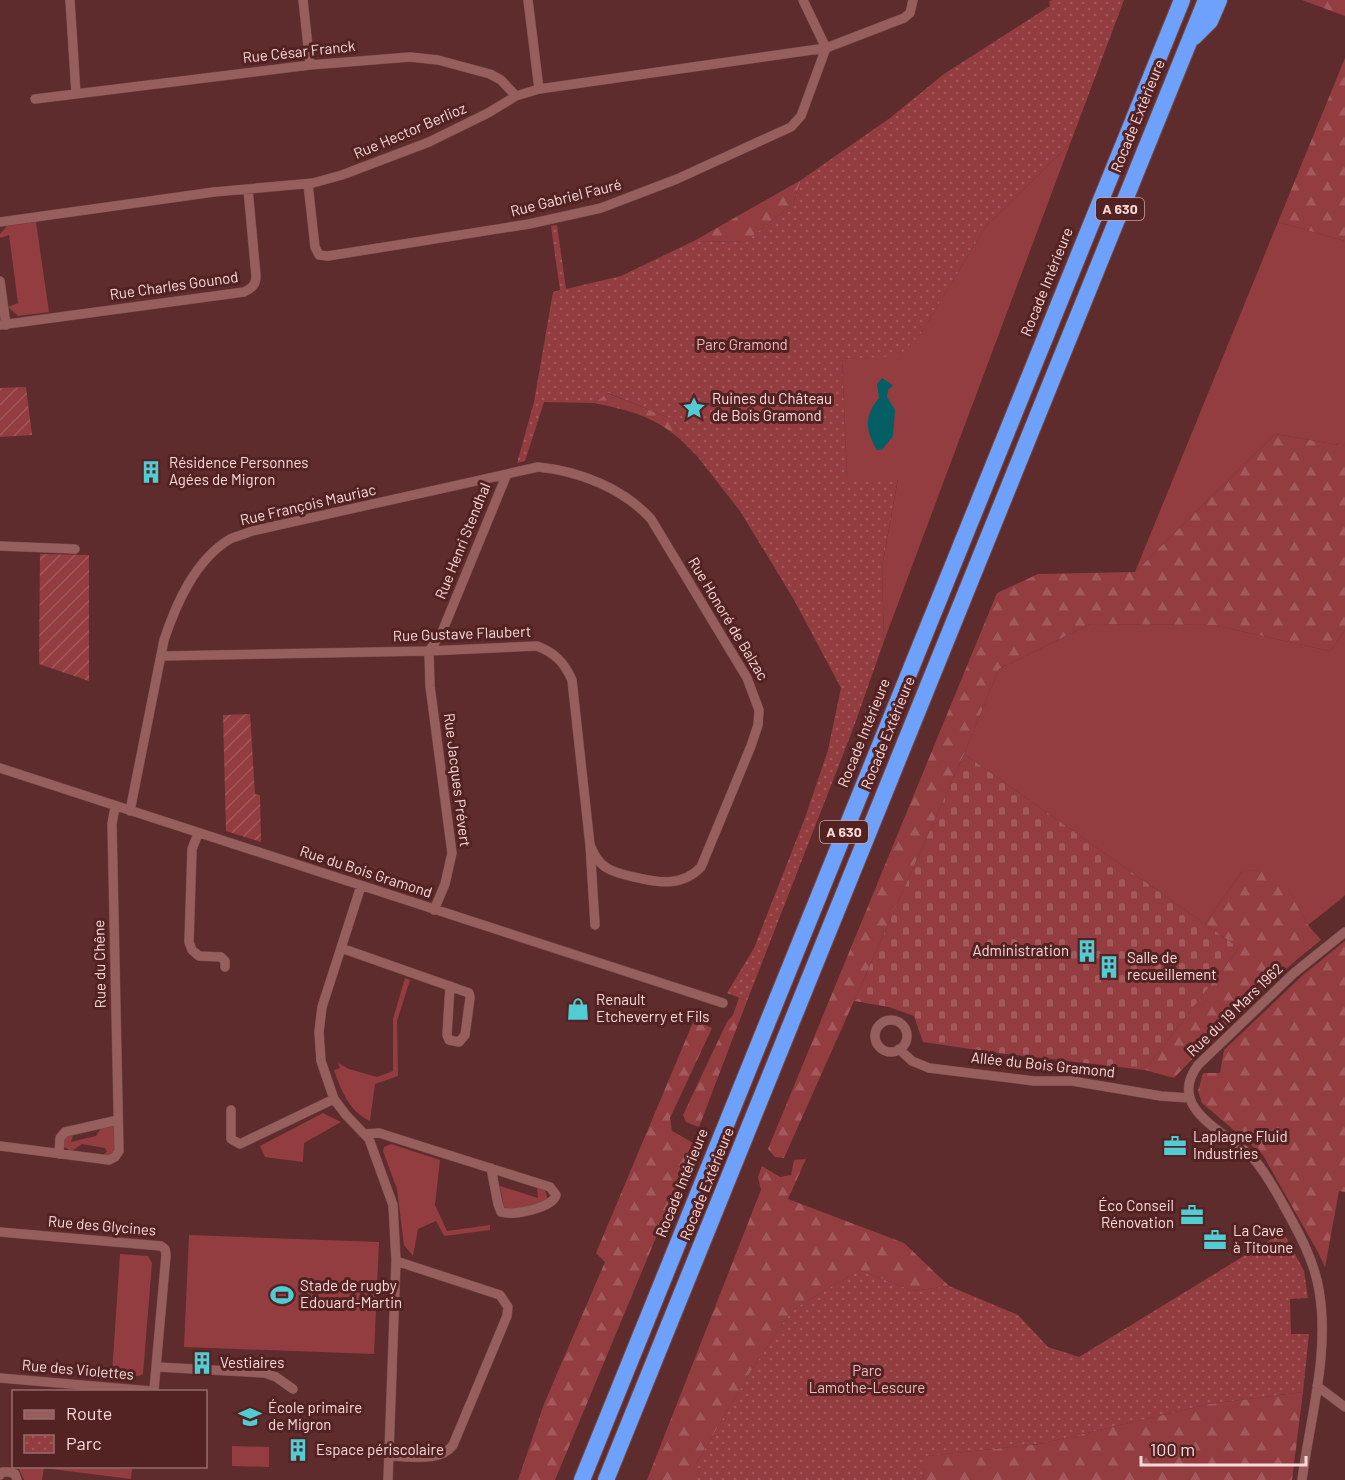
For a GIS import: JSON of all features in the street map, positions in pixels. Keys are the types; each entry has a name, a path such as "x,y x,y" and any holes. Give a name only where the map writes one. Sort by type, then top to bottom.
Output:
{"highway":[{"name":"Rocade Intérieure","path":"582,1480 1182,0"},
{"name":"Rocade Extérieure","path":"606,1480 1206,0"},
{"path":"1187,44 1210,21 1220,0"}],"street":[{"path":"70,0 76,94"},
{"path":"303,0 310,65"},
{"path":"528,0 539,89"},
{"path":"804,0 826,48"},
{"name":"Rue Hector Berlioz","path":"0,222 214,192 308,184 342,176 429,142 488,113 516,96 539,89 826,48 904,18 910,13 914,0"},
{"name":"Rue Gabriel Fauré","path":"308,184 315,247 319,255 328,256 529,224 601,208 677,179 791,128 801,116 826,48"},
{"name":"Rue César Franck","path":"35,99 310,65 410,57 438,60 490,74 501,80 516,96"},
{"name":"Rue Charles Gounod","path":"3,325 244,292 250,289 256,282 256,276 248,189"},
{"path":"0,281 3,325"},
{"name":"Rue Honoré de Balzac","path":"507,474 538,467 559,469 610,488 640,507 651,519 747,678 759,710 758,725 751,746 701,867 695,873 688,878 662,883 618,873 597,860 590,845"},
{"name":"Rue Henri Stendhal","path":"429,651 442,632 507,474"},
{"name":"Rue François Mauriac","path":"130,811 164,640 188,585 213,552 231,539 252,531 507,474"},
{"path":"0,546 75,549"},
{"name":"Rue Gustave Flaubert","path":"162,656 429,651 537,646 558,657 572,680 590,845 595,925"},
{"name":"Rue Jacques Prévert","path":"429,651 430,686 452,853 445,884 434,910"},
{"name":"Rue du Bois Gramond","path":"0,768 723,1003"},
{"name":"Rue du Chêne","path":"59,1154 112,1159 119,1151 112,824 116,807"},
{"path":"198,834 192,849 189,942 192,950 199,956 221,957 225,961 225,966"},
{"path":"361,886 322,1007 319,1032 321,1060 334,1099 346,1115 366,1134 393,1205 396,1261 388,1480"},
{"name":"Rue du 19 Mars 1962","path":"1190,1098 1192,1072 1198,1065 1294,973 1345,932"},
{"path":"341,948 465,991 469,993 465,1035 459,1042 449,1040 447,1035 450,986"},
{"name":"Allée du Bois Gramond","path":"899,1049 912,1061 928,1068 1034,1081 1072,1081 1180,1099 1190,1098"},
{"path":"1190,1098 1195,1111 1240,1146 1259,1165 1283,1204 1310,1258 1321,1304 1322,1325 1317,1386 1302,1480"},
{"path":"231,1110 231,1139 240,1144 334,1099"},
{"path":"0,1146 59,1154 60,1138 65,1132 118,1120"},
{"path":"366,1134 379,1133 491,1168 549,1187 556,1195 555,1200 548,1205 508,1215 501,1212 491,1168"},
{"name":"Rue des Glycines","path":"0,1232 161,1245 165,1249 165,1255 161,1320"},
{"path":"390,1456 434,1456 448,1452 453,1445 507,1316 508,1307 500,1295 396,1261"},
{"name":"Rue des Violettes","path":"154,1390 161,1320"},
{"path":"158,1368 265,1373 276,1377 293,1389"},
{"name":"Rue des Violettes","path":"0,1378 139,1390"},
{"path":"1317,1386 1345,1407"},
{"path":"0,1475 2,1472 9,1472 15,1474 18,1480"}],"green space":[{"name":"Parc Gramond","path":"1124,0 1070,144 986,226 921,333 899,356 842,359 847,478 898,478 882,567 884,641 853,729 747,1001 727,993 754,948 805,818 828,750 841,688 793,598 740,511 697,456 681,440 672,419 608,393 594,403 544,402 525,461 517,463 534,402 553,292 560,290 551,226 557,225 566,289 621,276 694,241 745,242 793,204 801,180 890,118 944,74 1050,6 1049,1"},
{"path":"1302,0 1345,0 1345,16"},
{"path":"1345,58 1345,241 1278,222"},
{"path":"1070,144 884,641 882,567 898,479 847,478 842,359 899,355 921,333 986,226"},
{"path":"801,180 793,204 745,242 694,241"},
{"path":"36,222 49,312 18,316 8,307 18,303 9,235 0,238 0,234 7,226"},
{"path":"1278,222 1345,241 1345,446 1275,434 1135,572"},
{"path":"26,387 32,435 0,437 0,388"},
{"path":"607,393 672,419 681,440 650,419 594,403"},
{"path":"1275,434 1345,446 1345,630 1330,651 1213,625 1090,624 999,669 964,754 784,1158 775,1157 768,1149 997,593 1038,574 1135,572"},
{"path":"40,554 89,555 89,681 39,664"},
{"path":"1090,624 1213,625 1330,651 1345,630 1345,895 1341,899 1308,925 1279,872 1243,870 1205,924 964,754 999,669"},
{"path":"250,714 255,794 260,795 261,842 226,831 223,715"},
{"path":"964,754 1239,948 1145,1070 923,1042 914,1016 889,1007 854,1001"},
{"path":"1243,870 1279,871 1308,925 1321,940 1245,1006 1174,1078 1145,1070 1239,948 1205,924"},
{"path":"1345,941 1345,1192 1339,1191 1325,1267 1263,1155 1202,1103 1198,1091 1203,1073 1220,1073 1224,1050 1303,975"},
{"path":"405,978 410,980 397,1021 398,1076 375,1084 370,1121 351,1106 334,1070 340,1068 338,1063 349,1069 377,1077 393,1071 393,1019"},
{"path":"739,998 747,1001 699,1127 686,1122 683,1115 727,1022 733,1015"},
{"path":"694,1020 712,1028 670,1118 672,1131 695,1144 555,1480 518,1480 544,1404 605,1262 596,1253"},
{"path":"323,1113 341,1122 304,1143 303,1162 265,1157 260,1146"},
{"path":"103,1125 111,1125 116,1129 116,1148 112,1155 101,1156 107,1152 105,1148 82,1144 72,1151 64,1147 65,1136 74,1132 71,1142 96,1136"},
{"path":"391,1144 440,1160 435,1205 447,1231 490,1225 490,1230 444,1236 436,1221 418,1229 413,1256 404,1245 397,1189 383,1151 384,1147"},
{"path":"806,1159 788,1199 904,1243 949,1286 913,1291 860,1270 792,1310 751,1371 696,1464 696,1480 647,1480 761,1190 758,1177 762,1166 780,1177 791,1175 794,1160"},
{"path":"500,1186 538,1198 537,1187 545,1190 548,1200 512,1211 504,1207"},
{"name":"Parc Lamothe-Lescure","path":"1283,1232 1304,1271 1308,1298 1290,1299 1291,1334 1309,1334 1303,1392 1209,1404 1040,1444 927,1456 923,1480 696,1480 696,1464 751,1371 792,1310 860,1270 913,1291 949,1286 1018,1315 1048,1347 1079,1357"},
{"name":"Stade de rugby Edouard-Martin","path":"189,1235 379,1242 374,1354 184,1347"},
{"path":"120,1254 148,1256 152,1263 143,1374 139,1376 112,1374"},
{"path":"1303,1392 1292,1480 923,1480 926,1456 1040,1444 1209,1404"},
{"path":"232,1446 269,1447 269,1467 232,1466"},
{"path":"18,1468 44,1468 42,1480 24,1480"},
{"path":"44,1468 132,1469 131,1479"}],"water":[{"path":"882,378 893,385 888,390 887,397 895,410 893,436 882,450 877,450 868,430 868,423 871,411 879,398 877,384"}],"place":[{"name":"Ruines du Château de Bois Gramond","path":"694,408"},
{"name":"Résidence Personnes Agées de Migron","path":"151,472"},
{"name":"Administration","path":"1087,951"},
{"name":"Salle de recueillement","path":"1109,967"},
{"name":"Renault Etcheverry et Fils","path":"578,1009"},
{"name":"Laplagne Fluid Industries","path":"1175,1146"},
{"name":"Éco Conseil Rénovation","path":"1192,1215"},
{"name":"La Cave à Titoune","path":"1215,1240"},
{"name":"Stade de rugby Edouard-Martin","path":"282,1295"},
{"name":"Vestiaires","path":"202,1363"},
{"name":"École primaire de Migron","path":"250,1417"},
{"name":"Espace périscolaire","path":"298,1450"}]}
